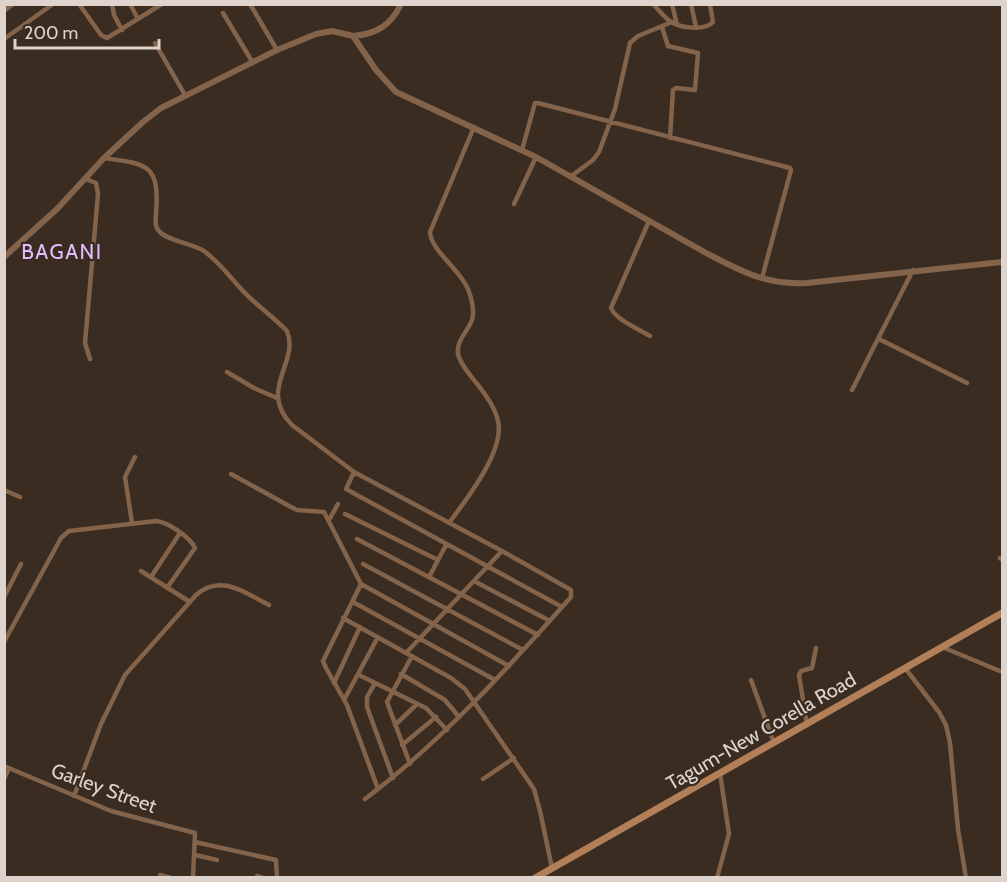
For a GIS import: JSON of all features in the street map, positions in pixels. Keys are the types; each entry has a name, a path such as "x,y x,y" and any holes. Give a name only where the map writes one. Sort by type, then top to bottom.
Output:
{"main road":[{"name":"Tagum-New Corella Road","path":"535,878 1002,614"}],"street":[{"path":"4,11 13,4"},
{"path":"4,39 53,4"},
{"path":"80,4 103,37 109,37 122,30 154,7 162,4"},
{"path":"112,4 114,15 122,30"},
{"path":"130,4 138,19"},
{"path":"250,4 277,50"},
{"path":"4,257 57,209 104,158 151,115 185,95 277,50 324,32 353,36 372,33 389,24 401,4"},
{"path":"653,4 674,23"},
{"path":"672,4 674,23"},
{"path":"691,4 696,27"},
{"path":"570,177 596,156 610,120 630,43 638,36 674,23 696,27 711,25 713,20 710,4"},
{"path":"224,13 253,63"},
{"path":"662,27 668,46 698,53 695,90 676,88 673,90 670,138"},
{"path":"353,36 376,70 396,92 537,157 649,221 736,268 762,279 779,283 807,283 1002,262"},
{"path":"155,43 185,95"},
{"path":"522,150 536,103 610,120 791,169 762,279"},
{"path":"449,523 483,472 492,455 499,429 498,420 488,399 459,355 461,340 473,315 467,286 435,245 430,232 474,127"},
{"path":"514,204 537,157"},
{"path":"104,158 137,163 148,169 153,174 157,190 156,222 159,231 195,246 211,256 249,297 287,331 288,345 278,398 284,416 292,425 354,472 571,590 571,597 550,621 447,730 410,764 365,800"},
{"path":"86,179 96,183 98,194 85,343 90,359"},
{"path":"649,221 611,308 612,312 650,336"},
{"path":"852,390 913,270"},
{"path":"879,339 967,383"},
{"path":"227,372 254,388 278,398"},
{"path":"132,523 124,477 135,457"},
{"path":"354,472 346,489 562,607"},
{"path":"231,474 297,510 324,512 361,584 509,666"},
{"path":"4,490 21,497"},
{"path":"329,520 338,504"},
{"path":"345,514 438,560"},
{"path":"4,642 64,534 73,530 159,520 180,533 194,544 195,548 167,588"},
{"path":"151,577 180,533"},
{"path":"357,539 537,635"},
{"path":"429,577 446,545"},
{"path":"406,653 502,551"},
{"path":"4,597 21,564"},
{"path":"363,564 523,650"},
{"path":"141,571 190,602"},
{"path":"474,581 550,621"},
{"path":"74,796 101,724 125,675 203,589 216,584 231,587 269,605"},
{"path":"361,584 323,661 344,700 378,789"},
{"path":"353,602 495,680"},
{"path":"343,618 458,682 474,701 536,794 552,868"},
{"path":"334,683 360,627"},
{"path":"344,700 378,637"},
{"path":"942,647 1000,671"},
{"path":"807,725 799,675 801,671 812,668 816,648"},
{"path":"410,764 387,705 392,691 412,656"},
{"path":"905,668 939,712 946,725 966,878"},
{"path":"401,674 445,700 459,717"},
{"path":"359,675 417,704 436,717 447,730"},
{"path":"751,680 774,743"},
{"path":"375,683 367,697 367,707 393,777"},
{"path":"394,725 417,704"},
{"path":"402,745 436,717"},
{"path":"483,778 514,758"},
{"path":"4,779 7,767"},
{"name":"Garley Street","path":"7,767 128,817 195,833 195,842"},
{"path":"717,878 729,834 720,773"},
{"path":"193,878 195,842 276,860 277,878"},
{"path":"195,855 218,860"},
{"path":"160,875 171,878"},
{"path":"257,876 263,878"}],"district":[{"name":"BAGANI","path":"62,251"}]}
